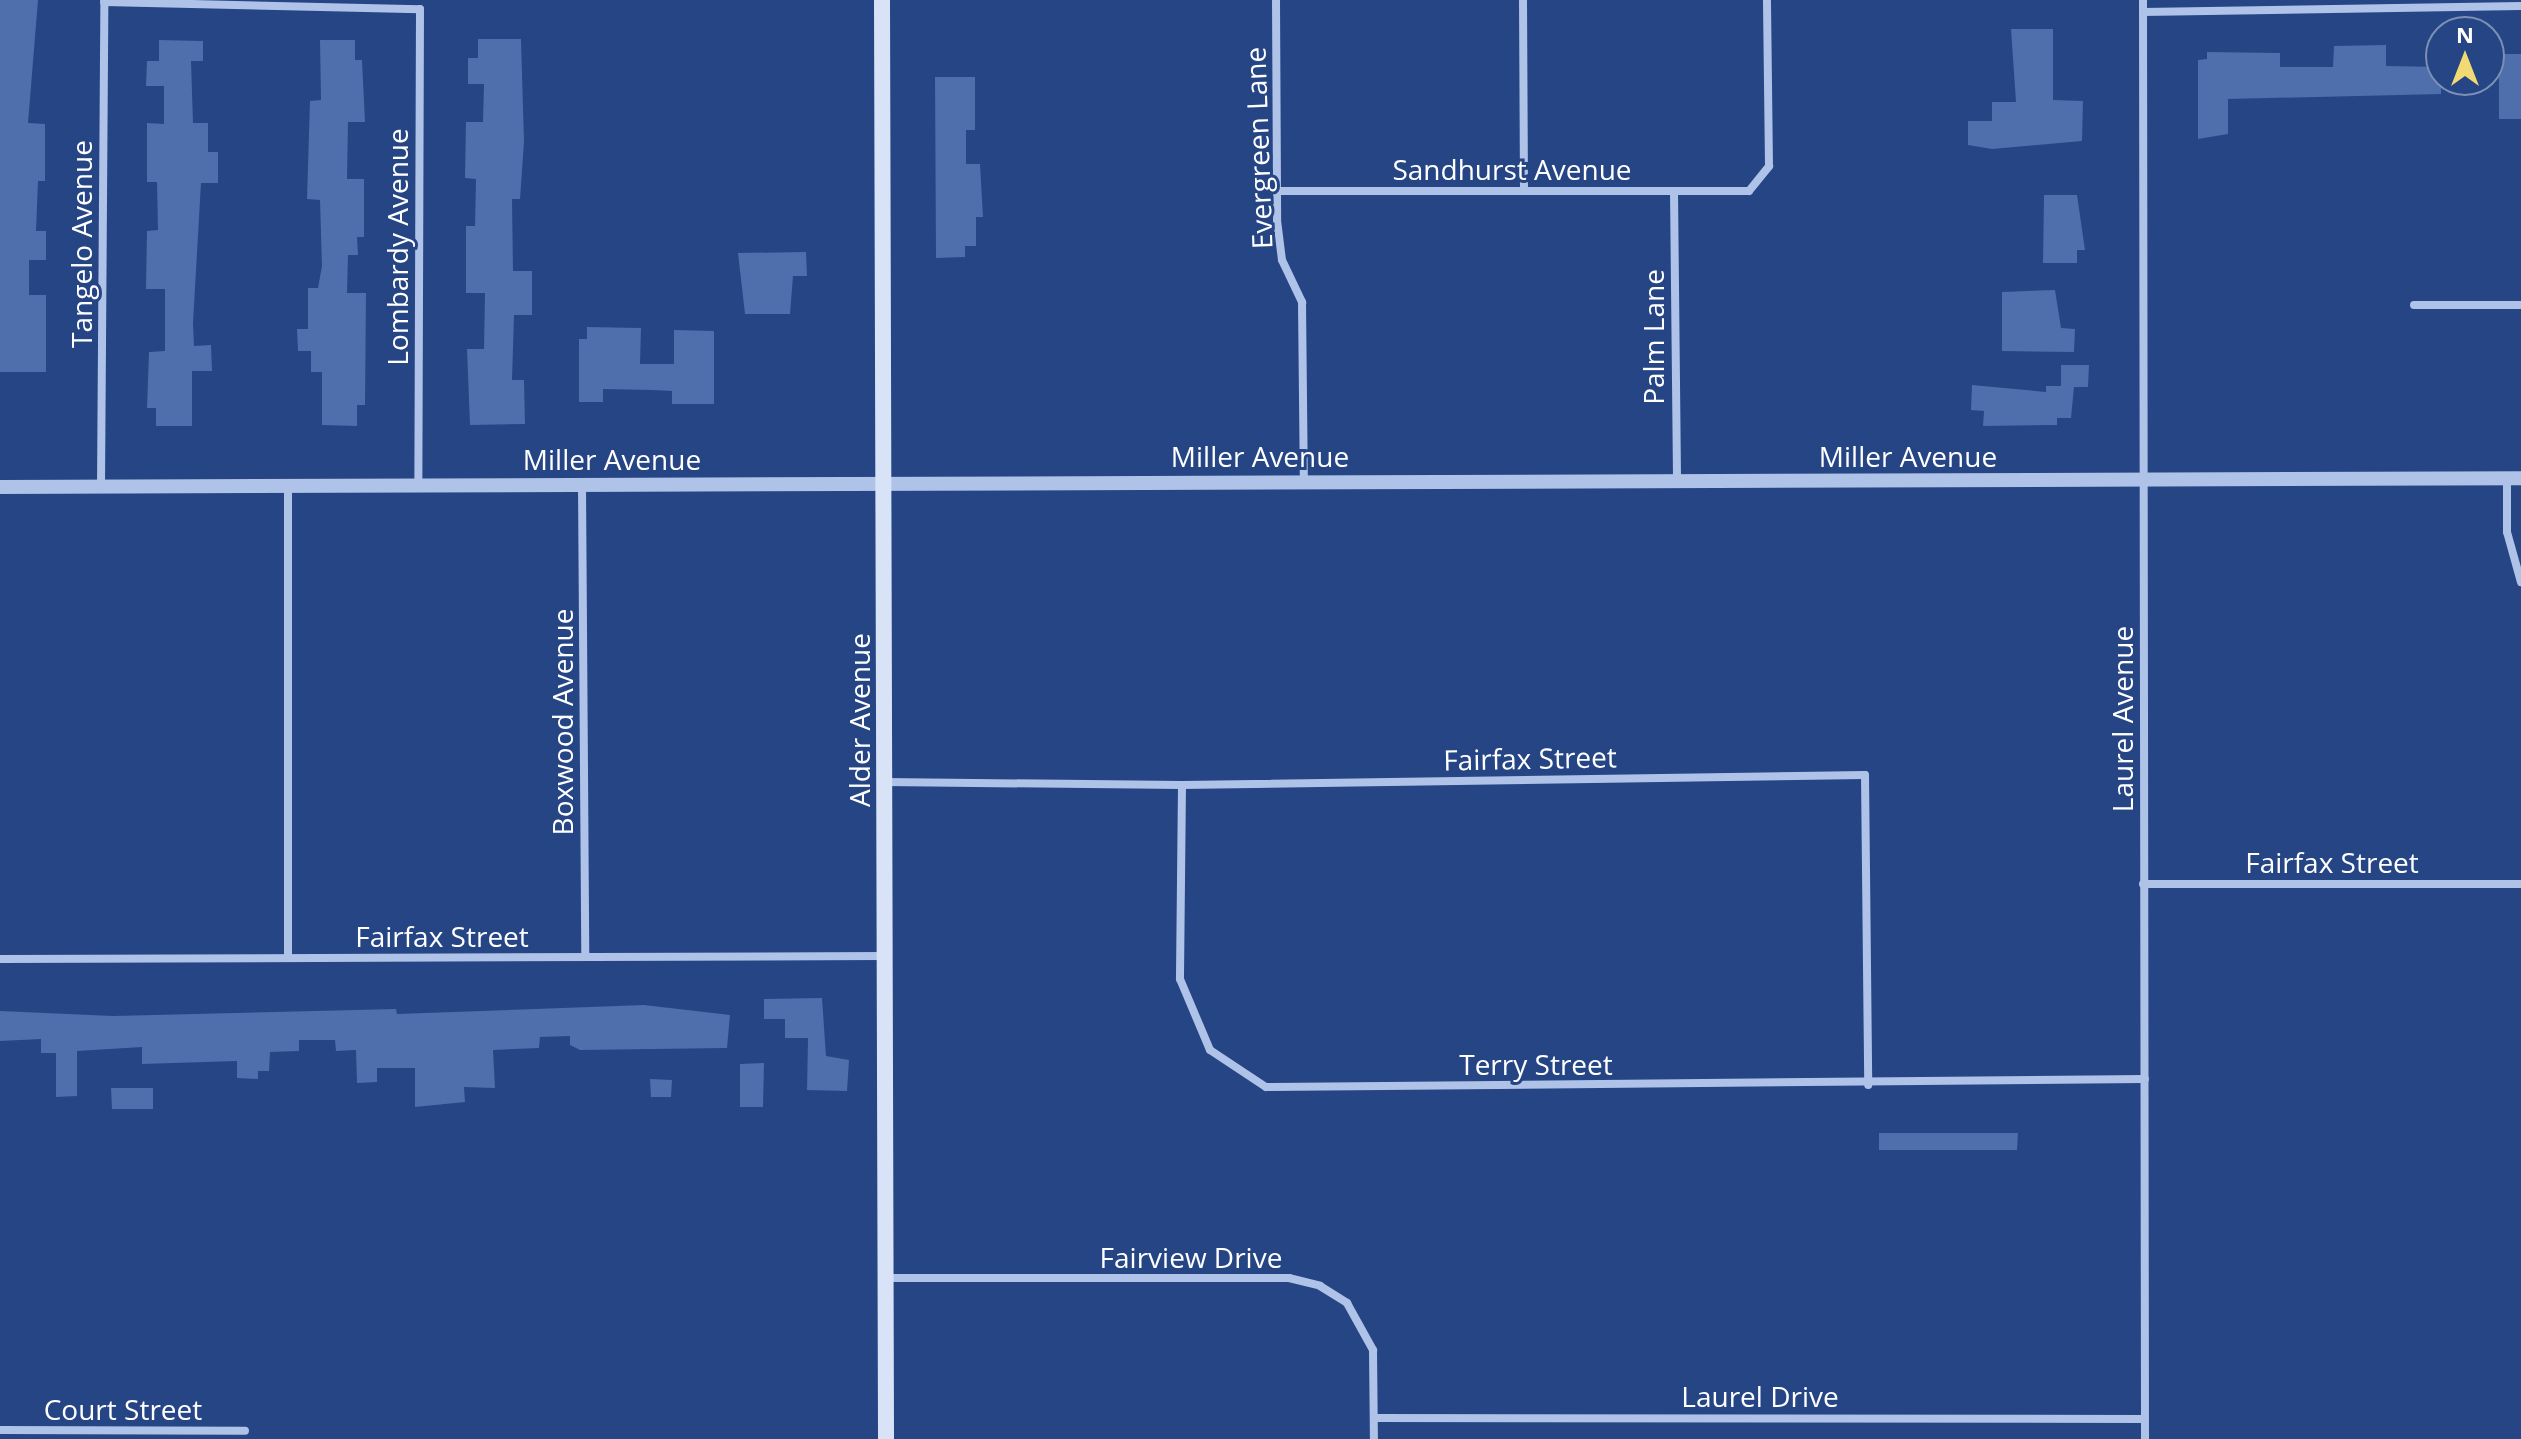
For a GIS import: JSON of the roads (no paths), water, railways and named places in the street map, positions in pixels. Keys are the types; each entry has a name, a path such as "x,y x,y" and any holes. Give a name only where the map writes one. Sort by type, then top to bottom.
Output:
{"main road":[{"name":"Alder Avenue","path":"882,0 886,1439"}],"street":[{"name":"Evergreen Lane","path":"1276,0 1276,191 1282,260 1302,302 1304,482"},
{"path":"1523,0 1524,191"},
{"name":"Sandhurst Avenue","path":"1276,191 1749,191 1769,166 1767,0"},
{"name":"Laurel Avenue","path":"2143,0 2145,1439"},
{"name":"Lombardy Avenue","path":"104,2 420,9 418,486"},
{"name":"Tangelo Avenue","path":"101,487 104,2"},
{"path":"2143,12 2521,6"},
{"name":"Palm Lane","path":"1674,191 1677,482"},
{"path":"2414,305 2521,305"},
{"name":"Miller Avenue","path":"0,487 2146,482 2514,478"},
{"path":"2514,478 2507,532 2521,582"},
{"name":"Boxwood Avenue","path":"582,485 585,957"},
{"path":"288,486 288,958"},
{"name":"Fairfax Street","path":"885,782 1182,785 1865,775 1868,1085"},
{"name":"Terry Street","path":"1182,785 1180,979 1210,1050 1266,1087 1868,1085 2145,1079"},
{"name":"Fairfax Street","path":"2143,884 2521,884"},
{"name":"Fairfax Street","path":"0,959 885,956"},
{"name":"Fairview Drive","path":"886,1278 1289,1278 1320,1286 1347,1303 1373,1350 1374,1439"},
{"name":"Laurel Drive","path":"1375,1418 2145,1419"},
{"name":"Court Street","path":"0,1430 245,1431"}]}
